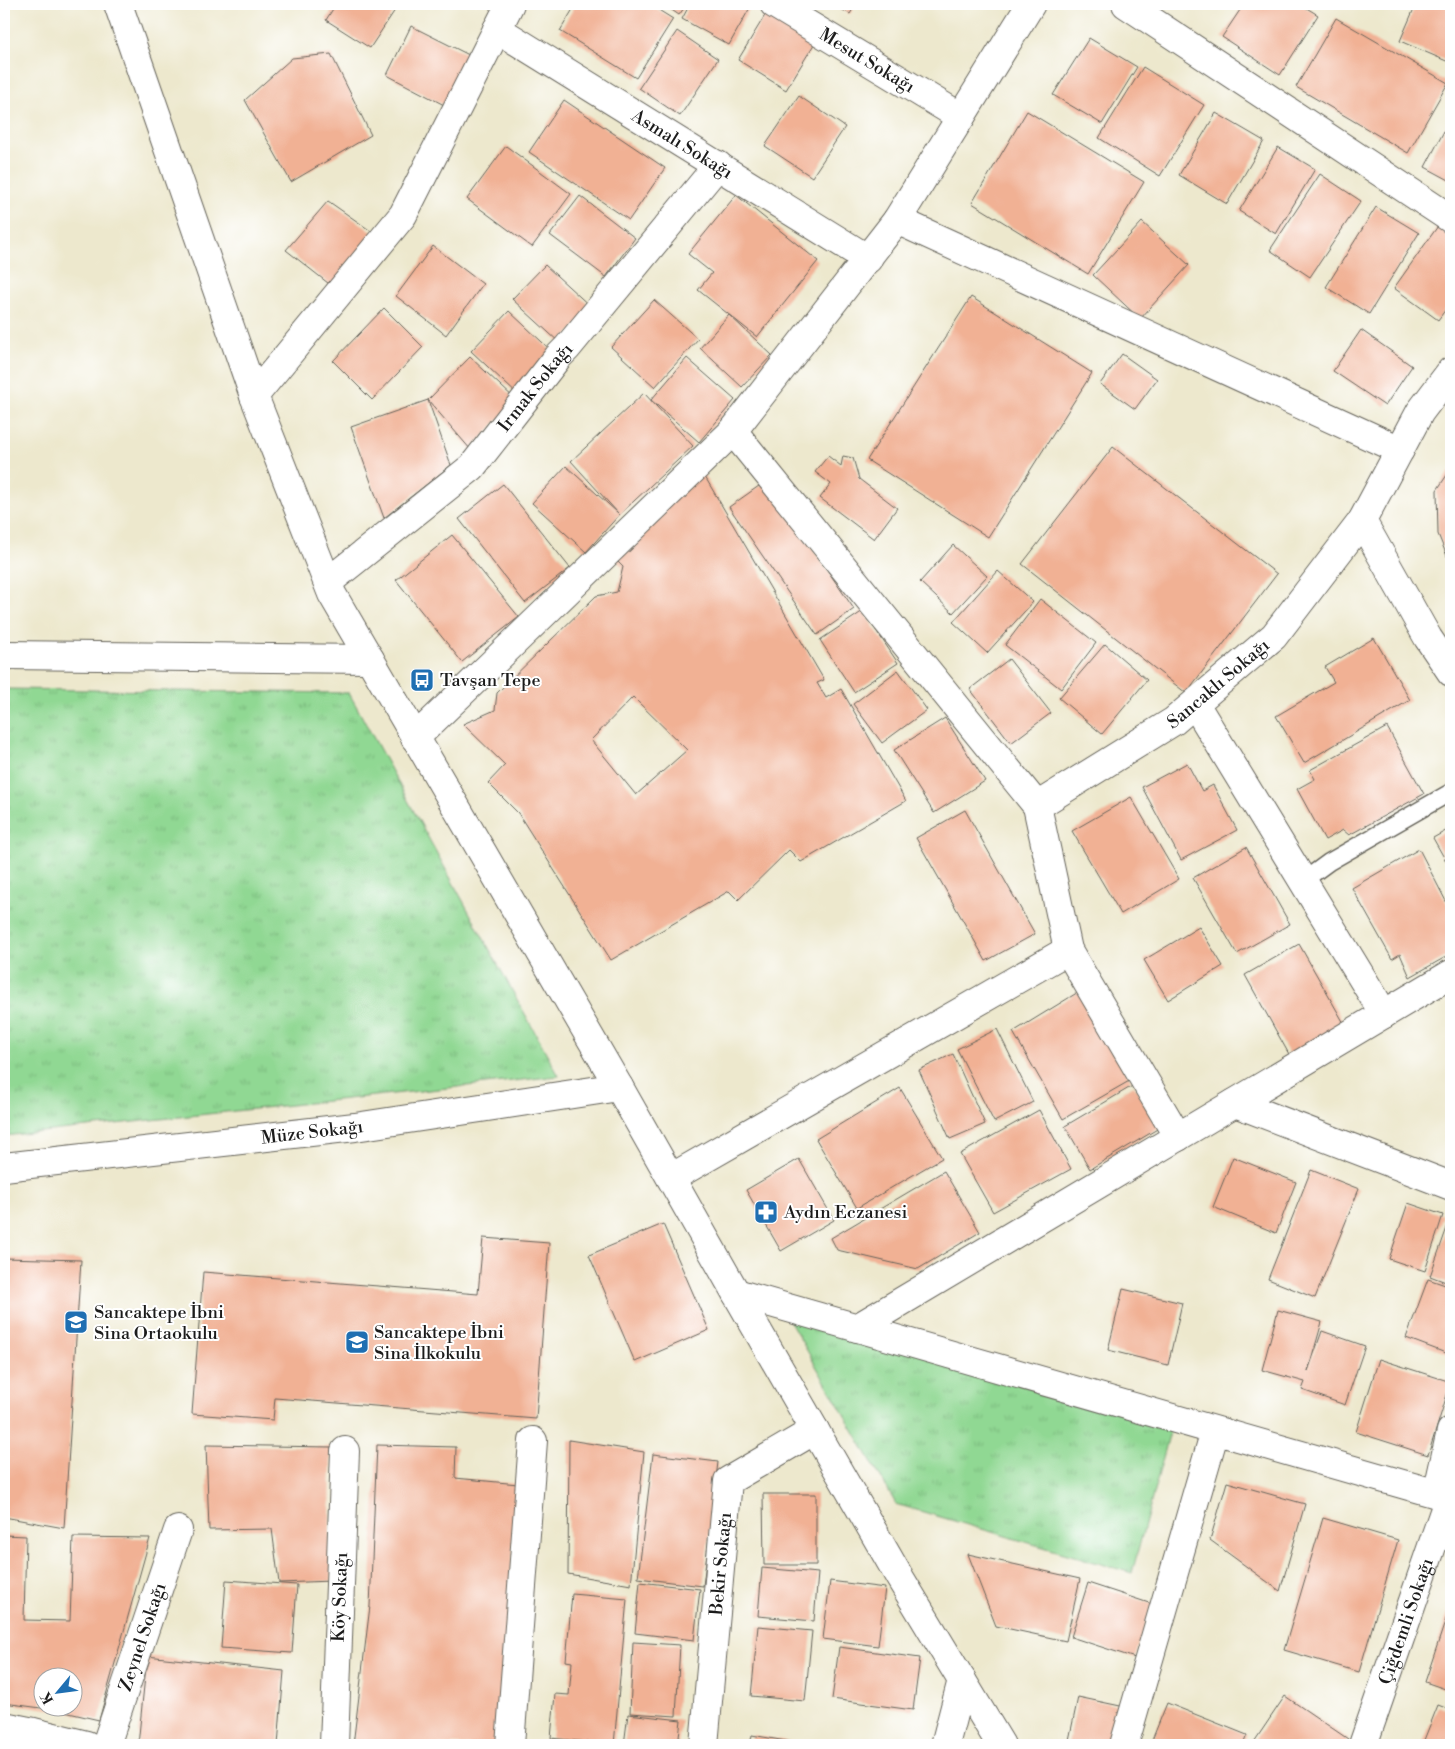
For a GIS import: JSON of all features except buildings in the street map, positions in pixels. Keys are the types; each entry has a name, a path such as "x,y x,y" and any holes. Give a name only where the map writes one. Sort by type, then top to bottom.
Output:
{"street":[{"path":"118,4 254,396 332,594 619,1087 815,1430 1001,1745"},
{"path":"254,396 403,215 510,4"},
{"name":"Mesut Sokağı","path":"774,4 961,117"},
{"path":"415,738 733,432 897,220 1031,4"},
{"path":"1126,4 1451,219"},
{"name":"Asmalı Sokağı","path":"497,29 868,259"},
{"name":"Irmak Sokağı","path":"328,582 472,467 558,358 718,166"},
{"path":"897,220 1400,450"},
{"name":"Sancaklı Sokağı","path":"1037,806 1174,721 1274,636 1362,521 1420,412 1451,371"},
{"path":"733,432 1037,806 1068,950 1178,1137"},
{"path":"1362,521 1428,638 1451,672"},
{"path":"4,655 370,659"},
{"path":"1195,704 1384,1014"},
{"path":"671,1178 1068,950"},
{"path":"857,1328 1451,974"},
{"name":"Müze Sokağı","path":"4,1167 355,1127 619,1087"},
{"path":"1235,1103 1451,1186"},
{"path":"736,1293 1446,1496"},
{"name":"Bekir Sokağı","path":"704,1745 728,1481 815,1430"},
{"path":"1124,1745 1215,1431"},
{"name":"Çiğdemli Sokağı","path":"1363,1745 1446,1496 1451,1431"},
{"path":"510,1745 533,1441"},
{"name":"Köy Sokağı","path":"334,1745 345,1451"},
{"name":"Zeynel Sokağı","path":"106,1745 178,1530"},
{"path":"945,1745 962,1680"},
{"path":"4,1726 87,1745"}],"lane":[{"path":"1303,881 1329,862 1451,792"}],"green space":[{"path":"4,689 349,693 559,1076 4,1136"},
{"path":"776,1297 1175,1413 1132,1573 896,1504"}],"place":[{"name":"Tavşan Tepe","path":"422,680"},
{"name":"Aydın Eczanesi","path":"766,1212"},
{"name":"Sancaktepe İbni Sina Ortaokulu","path":"76,1322"},
{"name":"Sancaktepe İbni Sina İlkokulu","path":"357,1342"}]}
